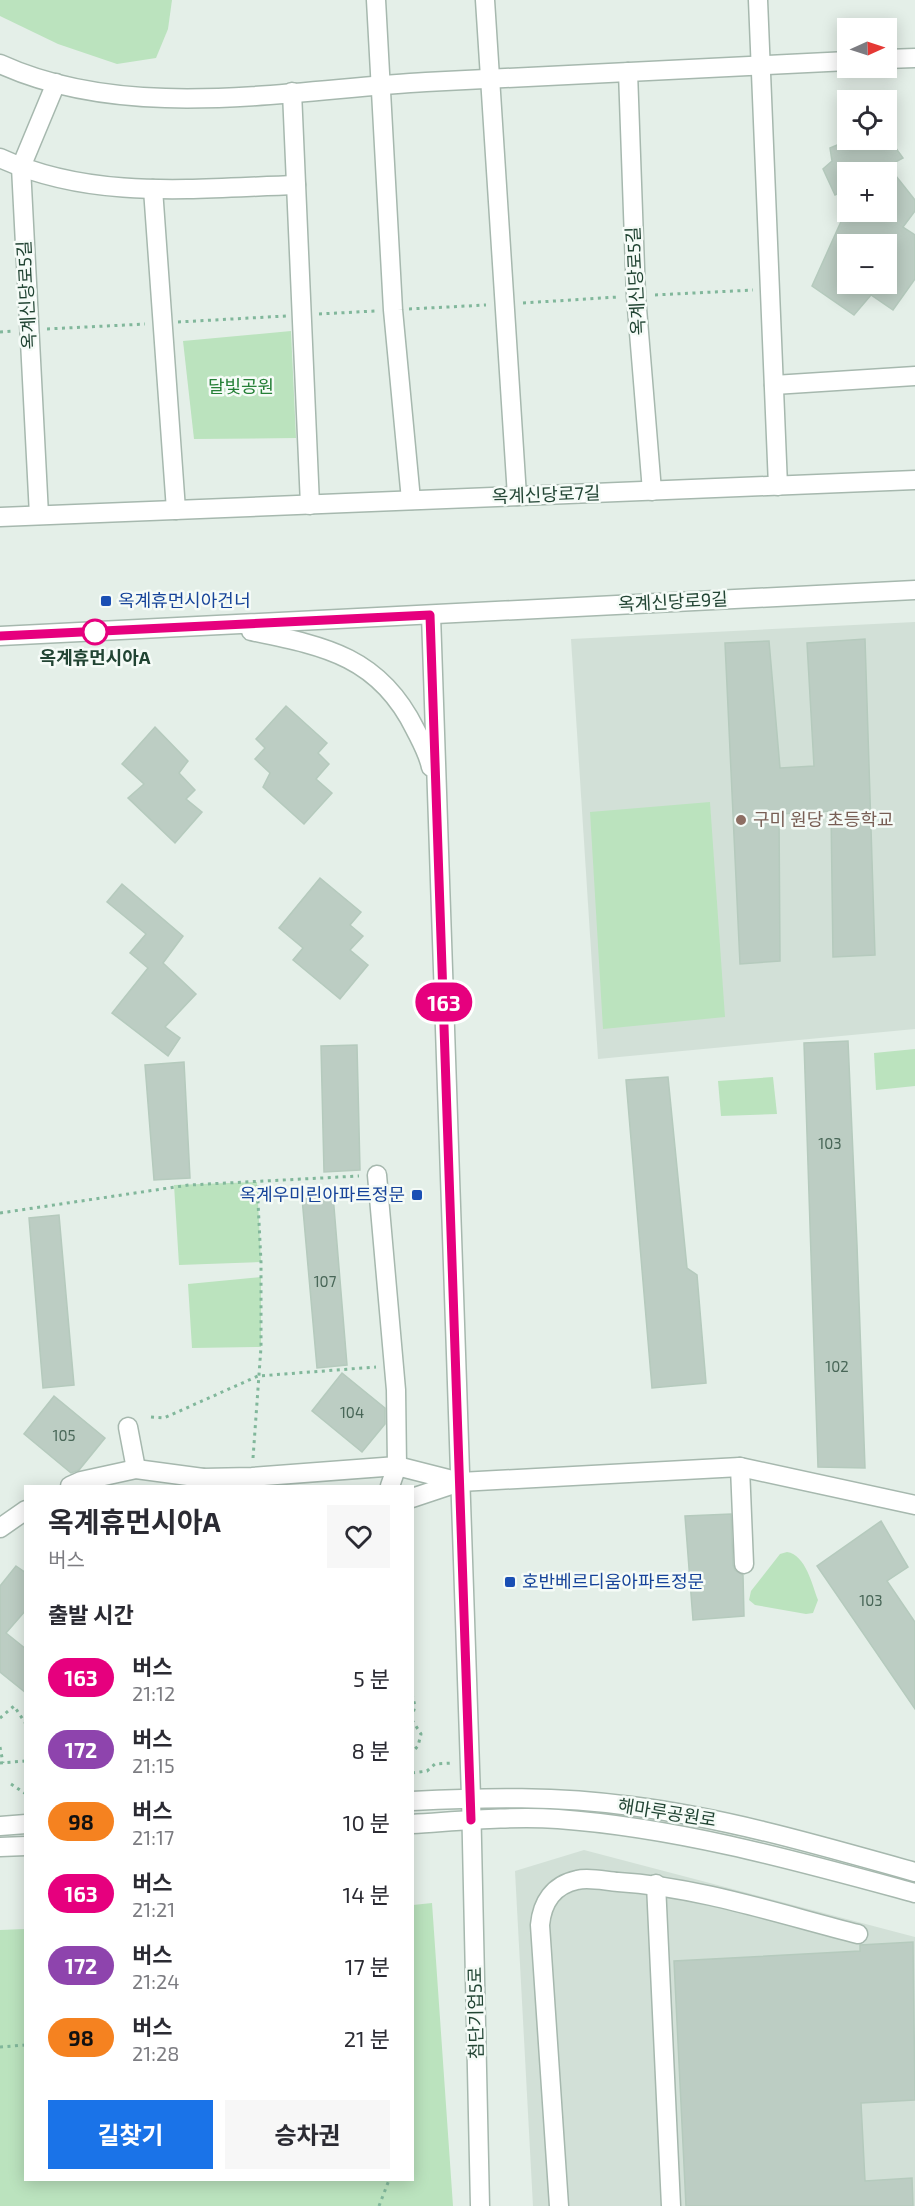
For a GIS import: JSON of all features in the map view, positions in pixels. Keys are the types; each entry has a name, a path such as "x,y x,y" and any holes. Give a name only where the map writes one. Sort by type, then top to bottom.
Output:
{"street":[{"path":"376,0 393,310 411,500"},
{"path":"485,0 517,496"},
{"path":"758,0 778,486"},
{"path":"897,59 915,58"},
{"path":"0,64 56,83 105,94 185,98 292,93 379,85 837,62"},
{"name":"옥계신당로5길","path":"628,72 636,296 652,491"},
{"name":"옥계신당로5길","path":"39,515 21,167 56,83"},
{"path":"292,93 310,505"},
{"path":"0,158 21,167 99,187 153,189 296,185"},
{"path":"153,189 176,510"},
{"path":"774,385 915,376"},
{"name":"옥계신당로7길","path":"0,517 915,480"},
{"name":"옥계신당로9길","path":"225,625 915,590"},
{"path":"430,615 437,801"},
{"path":"0,636 225,625 315,644 337,651 379,678 408,716 429,757 437,801"},
{"name":"첨단기업5로","path":"437,801 470,1762 480,2206"},
{"path":"377,1175 393,1366 397,1466 390,1485"},
{"path":"128,1427 136,1469"},
{"path":"72,1485 136,1469 209,1482 397,1466 460,1482"},
{"path":"740,1467 744,1564"},
{"path":"414,1497 460,1482 740,1467 915,1505"},
{"path":"0,1528 24,1511"},
{"name":"해마루공원로","path":"414,1801 471,1797 558,1798 632,1806 739,1825 915,1872"},
{"name":"해마루공원로","path":"414,1824 471,1820 557,1819 689,1836 774,1855 915,1893"},
{"path":"0,1826 24,1824"},
{"path":"0,1847 24,1846"},
{"path":"559,2206 541,1910 548,1897 564,1885 578,1879 656,1884 858,1934"},
{"path":"656,1884 671,2206"}],"path":[{"path":"0,1213 189,1185 377,1175"},
{"path":"252,1477 261,1262 257,1182"},
{"path":"150,1417 164,1418 258,1376 393,1366"},
{"path":"0,1718 14,1706 24,1721"},
{"path":"414,1721 422,1734 414,1750"},
{"path":"0,1747 2,1763 24,1761"},
{"path":"414,1773 427,1771 435,1764 470,1762"},
{"path":"11,1784 24,1793"},
{"path":"0,2047 24,2045"},
{"path":"379,2206 388,2181"}],"shaded area":[{"name":"구미 원당 초등학교","path":"915,622 915,1029 598,1059 571,639"},
{"path":"584,1850 915,1937 915,2206 533,2206 515,1871"}],"green space":[{"path":"0,0 172,0 168,29 156,58 117,64 58,44 0,16"},
{"name":"달빛공원","path":"291,331 296,438 194,439 183,341"},
{"path":"710,802 725,1017 603,1029 590,812"},
{"path":"915,1049 915,1086 876,1090 874,1053"},
{"path":"773,1077 777,1114 721,1116 718,1081"},
{"path":"257,1182 261,1262 179,1265 174,1185"},
{"path":"261,1277 261,1347 192,1348 188,1284"},
{"path":"787,1552 799,1559 807,1572 818,1600 813,1613 806,1614 755,1605 749,1600 751,1591 780,1554"},
{"path":"432,1903 453,2206 0,2206 0,1930 24,1929 24,2181 414,2181 414,1905"}],"building":[{"path":"837,145 837,150 897,150 903,158 896,162 837,162 837,194 835,195 823,169 832,161 830,148"},
{"path":"897,177 915,200 915,211 903,227 915,235 915,279 893,310 871,295 854,315 812,286 841,222 897,222"},
{"path":"865,639 875,955 833,957 831,811 779,814 780,961 740,964 725,643 769,641 780,768 814,766 807,643"},
{"path":"286,706 327,743 318,753 329,764 316,779 332,793 304,824 263,787 270,773 255,759 265,748 256,739"},
{"path":"155,727 188,761 179,773 195,790 186,799 202,812 175,843 128,798 144,784 122,764"},
{"path":"320,878 361,912 350,925 363,936 350,950 368,965 340,999 293,960 303,948 279,928"},
{"path":"122,884 183,936 163,963 196,994 165,1027 180,1038 168,1056 112,1013 148,968 130,953 146,934 107,902"},
{"path":"848,1041 865,1468 818,1467 804,1043"},
{"path":"357,1045 360,1170 324,1172 321,1046"},
{"path":"184,1062 190,1178 154,1180 145,1065"},
{"path":"668,1077 687,1268 697,1275 706,1383 652,1388 626,1080"},
{"path":"333,1195 347,1365 317,1368 302,1198"},
{"path":"59,1215 74,1385 43,1388 29,1218"},
{"path":"342,1373 385,1408 385,1424 362,1452 312,1411"},
{"path":"54,1396 105,1438 79,1470 71,1473 24,1434"},
{"path":"731,1514 733,1565 735,1570 743,1575 744,1616 693,1620 685,1516"},
{"path":"881,1521 908,1567 887,1581 915,1622 915,1709 817,1566"},
{"path":"16,1566 24,1572 24,1612 6,1633 24,1647 24,1691 0,1672 0,1586"},
{"path":"913,1942 915,2100 861,2103 865,2181 912,2178 913,2206 686,2206 674,1961 860,1951 860,1945"}],"bus line":[{"name":"163","path":"0,636 430,615 471,1820"}],"place":[{"name":"옥계휴먼시아건너","path":"106,601"},
{"name":"옥계휴먼시아A","path":"95,632"},
{"name":"구미 원당 초등학교","path":"741,820"},
{"name":"옥계우미린아파트정문","path":"417,1195"},
{"name":"호반베르디움아파트정문","path":"510,1582"}]}
